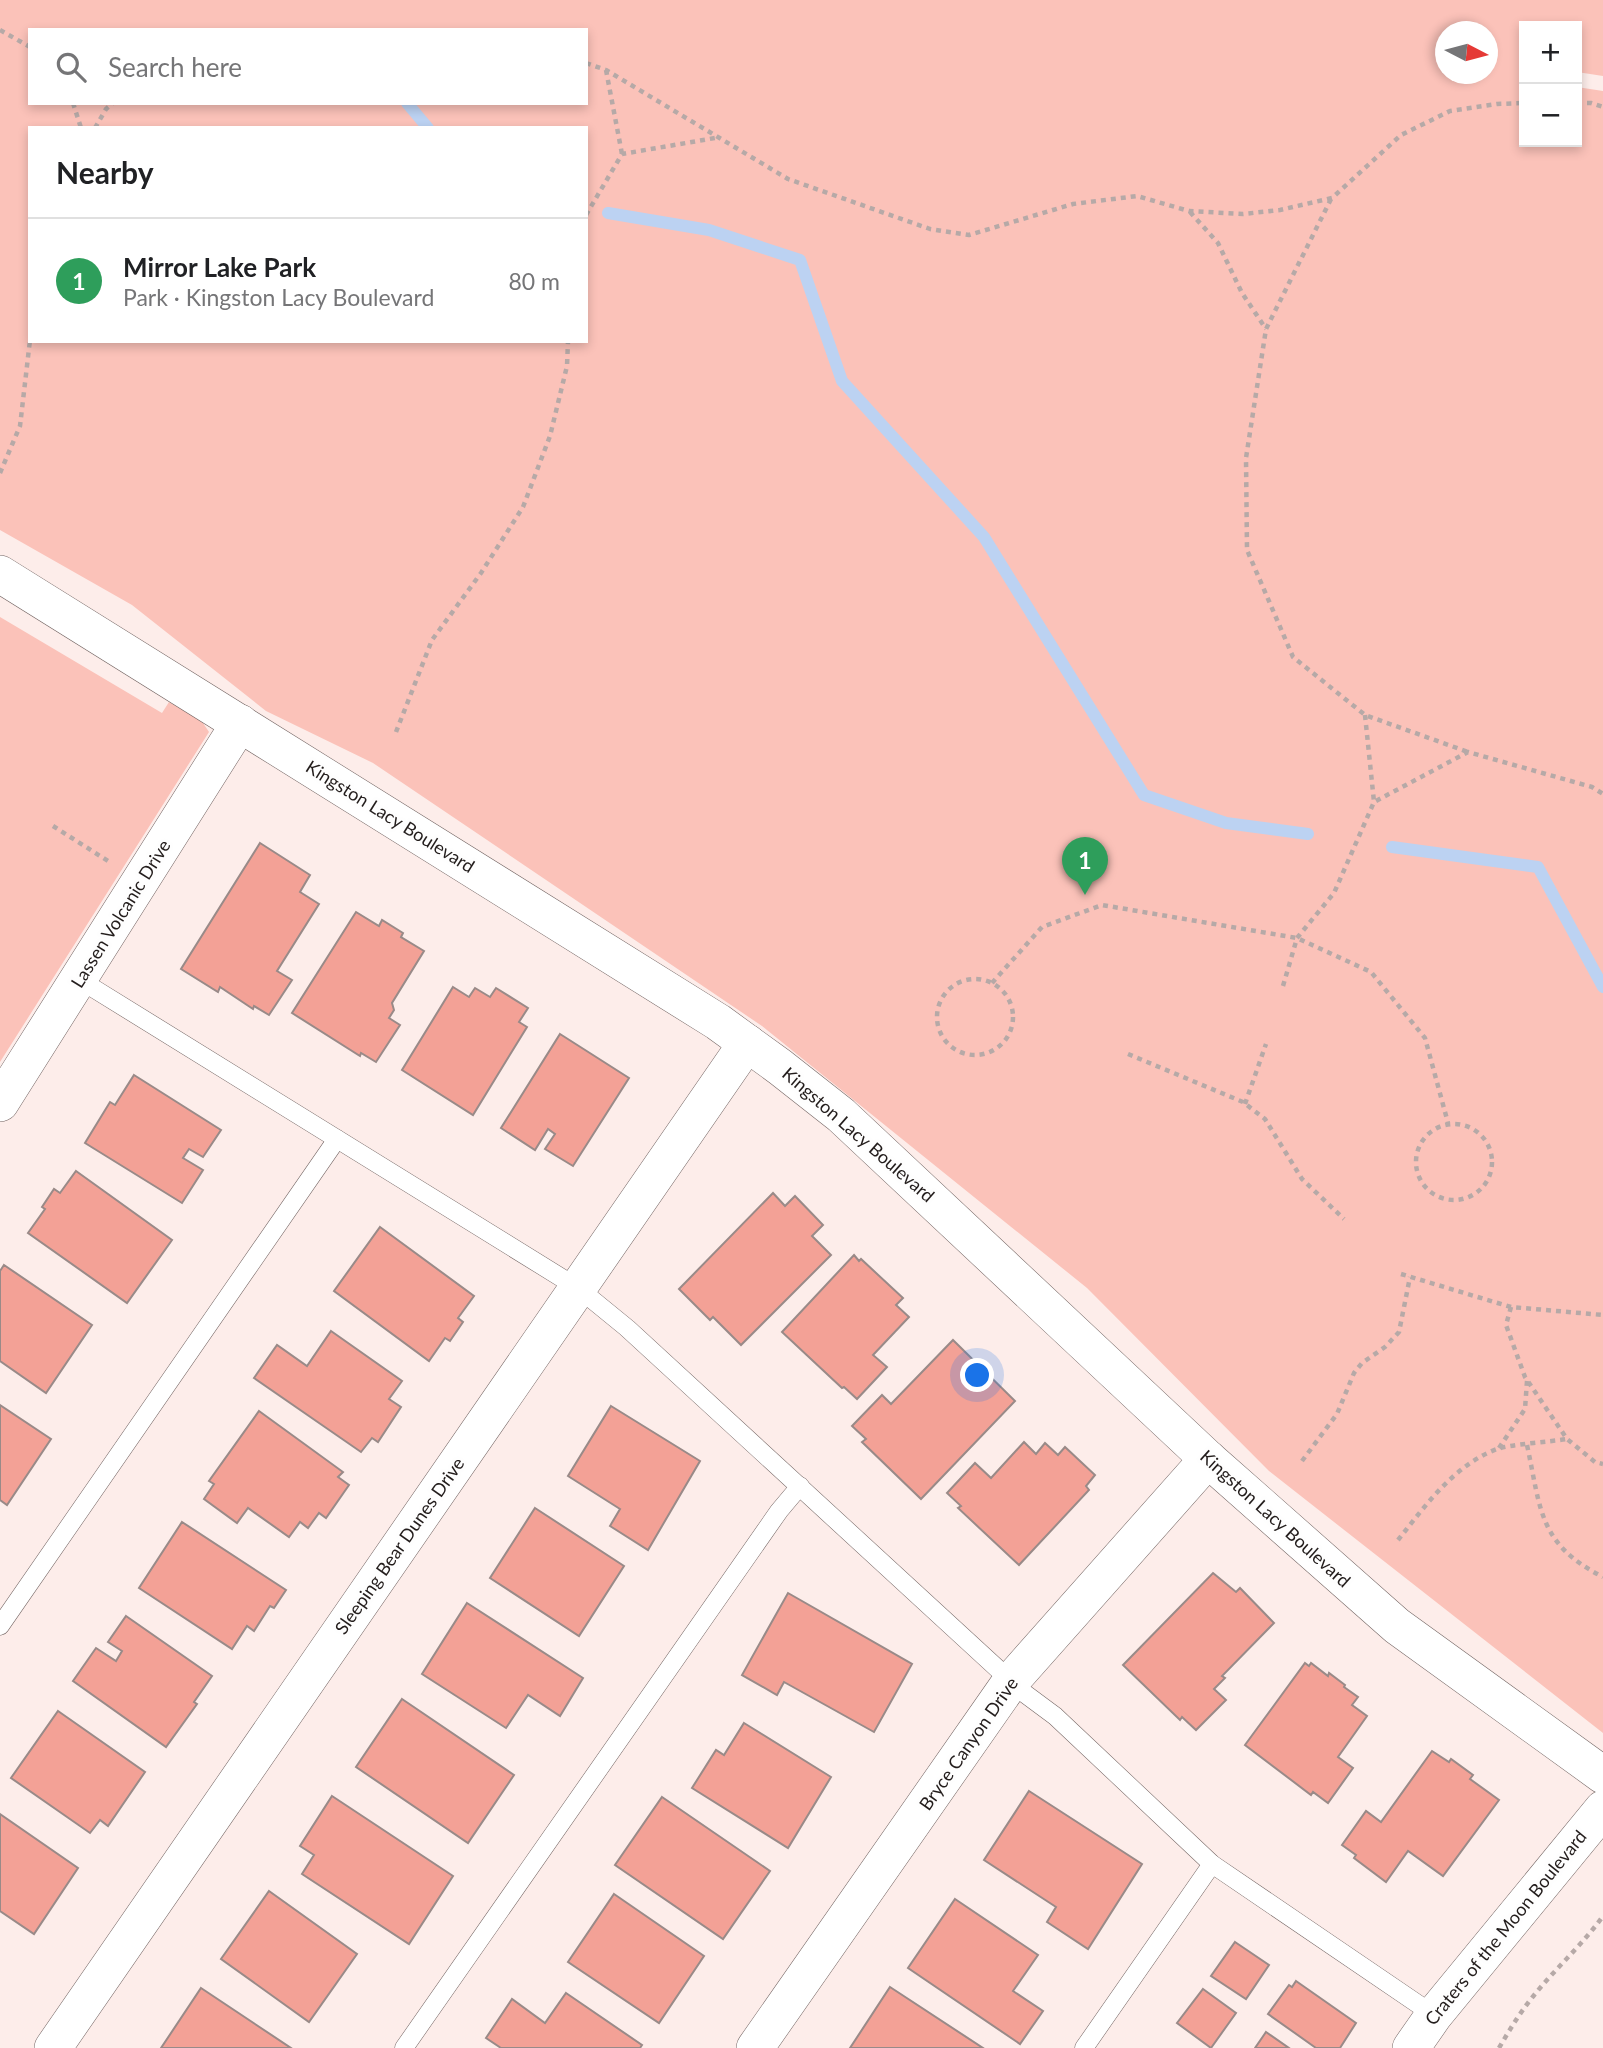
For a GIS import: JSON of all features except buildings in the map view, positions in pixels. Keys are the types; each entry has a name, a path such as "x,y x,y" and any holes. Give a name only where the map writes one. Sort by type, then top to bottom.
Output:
{"street":[{"name":"Kingston Lacy Boulevard","path":"0,574 718,1022 841,1115 1208,1459 1397,1626 1603,1776"},
{"name":"Lassen Volcanic Drive","path":"0,1103 240,723"},
{"name":"Sleeping Bear Dunes Drive","path":"53,2048 747,1044"},
{"name":"Bryce Canyon Drive","path":"755,2048 1013,1680 1208,1459"},
{"name":"Craters of the Moon Boulevard","path":"1411,2048 1434,2015 1603,1809"}],"lane":[{"path":"80,980 578,1288 627,1328 1013,1680 1024,1693 1055,1716 1212,1864 1434,2015"},
{"path":"0,1626 337,1139"},
{"path":"404,2048 771,1522 800,1486"},
{"path":"1084,2048 1212,1864"}],"path":[{"path":"0,30 28,46"},
{"path":"588,64 606,70 788,179 930,229 969,235 1073,204 1137,196 1189,211 1243,214 1280,210 1332,198"},
{"path":"588,212 622,154 606,70"},
{"path":"1519,103 1497,103 1450,111 1401,135 1332,198 1266,329 1246,458 1247,550 1293,657 1365,715 1468,752 1592,787 1603,794"},
{"path":"1582,103 1603,107"},
{"path":"74,105 80,126"},
{"path":"96,126 111,105"},
{"path":"622,154 716,138"},
{"path":"1189,211 1218,243 1242,293 1266,329"},
{"path":"0,473 19,426 30,343"},
{"path":"396,732 432,640 481,573 523,507 550,436 567,366 568,343"},
{"path":"1283,986 1297,937 1334,894 1374,803 1365,715"},
{"path":"1374,803 1468,752"},
{"path":"53,826 114,864"},
{"path":"992,982 1042,927 1102,905 1297,937 1371,972 1425,1038 1448,1124"},
{"path":"968,979 992,982 1003,990 1010,1001 1013,1026 999,1048 975,1056 962,1054 951,1047 938,1027 940,1002 957,983 968,979"},
{"path":"1245,1104 1266,1044"},
{"path":"1128,1054 1245,1104 1265,1119 1301,1179 1344,1219"},
{"path":"1448,1124 1461,1124 1483,1135 1493,1158 1488,1182 1469,1198 1456,1201 1432,1194 1417,1173 1416,1159 1425,1136 1448,1124"},
{"path":"1402,1274 1511,1307 1603,1315"},
{"path":"1302,1461 1337,1414 1354,1373 1399,1332 1410,1277"},
{"path":"1511,1307 1506,1325 1527,1380 1567,1439 1595,1462 1603,1464"},
{"path":"1498,1449 1525,1409 1527,1380"},
{"path":"1398,1540 1437,1492 1463,1468 1498,1449 1567,1439"},
{"path":"1527,1446 1537,1498 1550,1535 1572,1559 1603,1577"},
{"path":"1499,2048 1536,1992 1603,1916"}],"shaded area":[{"path":"0,0 1603,0 1603,76 1582,73 1582,21 1519,21 1519,147 1582,147 1582,88 1603,91 1603,1733 1269,1471 1087,1288 762,1026 373,763 266,711 132,605 0,530"},
{"path":"0,617 162,713 169,702 201,720 209,732 0,1062"}],"waterway":[{"path":"409,105 426,126"},
{"path":"608,213 709,230 800,260 842,381 984,537 1144,795 1226,823 1308,834"},
{"path":"1392,847 1538,867 1603,987"}],"place":[{"name":"Mirror Lake Park","path":"1085,895"}]}
